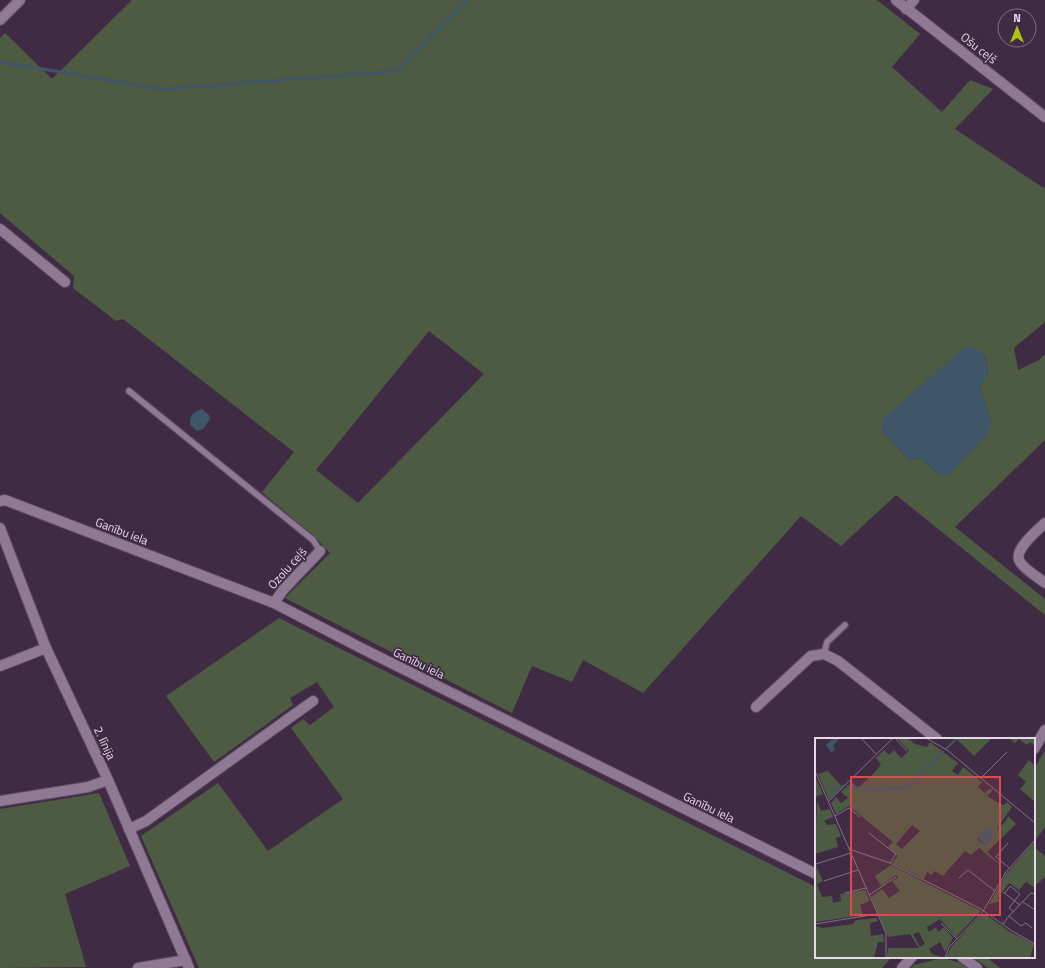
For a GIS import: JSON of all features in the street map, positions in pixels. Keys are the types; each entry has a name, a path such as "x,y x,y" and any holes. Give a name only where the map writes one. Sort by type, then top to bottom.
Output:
{"street":[{"path":"0,20 20,0"},
{"name":"Ošu ceļš","path":"896,0 1045,118"},
{"path":"906,9 914,0"},
{"path":"0,229 65,282"},
{"name":"Ganību iela","path":"0,501 5,500 274,603 363,649 815,874"},
{"path":"1045,523 1022,547 1019,552 1019,560 1025,567 1045,583"},
{"name":"2. līnija","path":"0,528 46,648 108,780 188,964"},
{"name":"Ozolu ceļš","path":"274,603 283,590 320,551"},
{"path":"0,666 46,648"},
{"path":"756,707 810,656 824,654 838,661 936,738"},
{"path":"129,829 146,821 313,701"},
{"path":"1035,747 1045,730"},
{"path":"0,801 88,787 108,780"},
{"path":"902,968 911,958"},
{"path":"963,958 977,968"},
{"path":"138,968 188,964"}],"lane":[{"path":"129,391 313,540 320,551"},
{"path":"824,654 827,642 844,625"}],"green space":[{"path":"132,0 877,0 920,34 892,67 942,112 970,80 993,89 955,129 1045,188 1045,322 1014,348 1018,370 1039,360 1045,354 1045,440 955,527 1045,599 1045,615 896,495 841,546 801,516 643,693 583,660 572,682 532,666 512,713 285,598 330,553 319,541 262,492 294,452 123,319 116,321 73,288 74,276 0,213 0,38 5,33 52,79","holes":["429,331 484,374 358,503 316,470","985,355 988,372 980,387 991,423 941,476 921,458 909,460 882,431"]},
{"path":"279,618 815,886 815,958 891,958 882,968 199,968 141,836 218,783 268,851 343,799 291,728 303,719 310,725 334,707 317,682 290,698 293,705 214,762 166,696"},
{"path":"1045,750 1045,827 1035,841 1035,767"},
{"path":"99,793 130,866 65,894 86,967 0,968 0,809"},
{"path":"1035,848 1045,856 1045,877 1035,884"},
{"path":"942,958 961,963 967,968 911,968 914,965"},
{"path":"974,958 987,958 1000,968 988,968"}],"water":[{"path":"965,347 974,348 985,355 988,373 980,387 991,423 988,433 950,474 941,476 921,458 909,460 882,431 882,419"},
{"path":"202,409 209,415 210,419 203,429 197,431 190,425 190,419 194,413"}],"waterway":[{"path":"0,62 163,89 396,71 467,0"}]}
